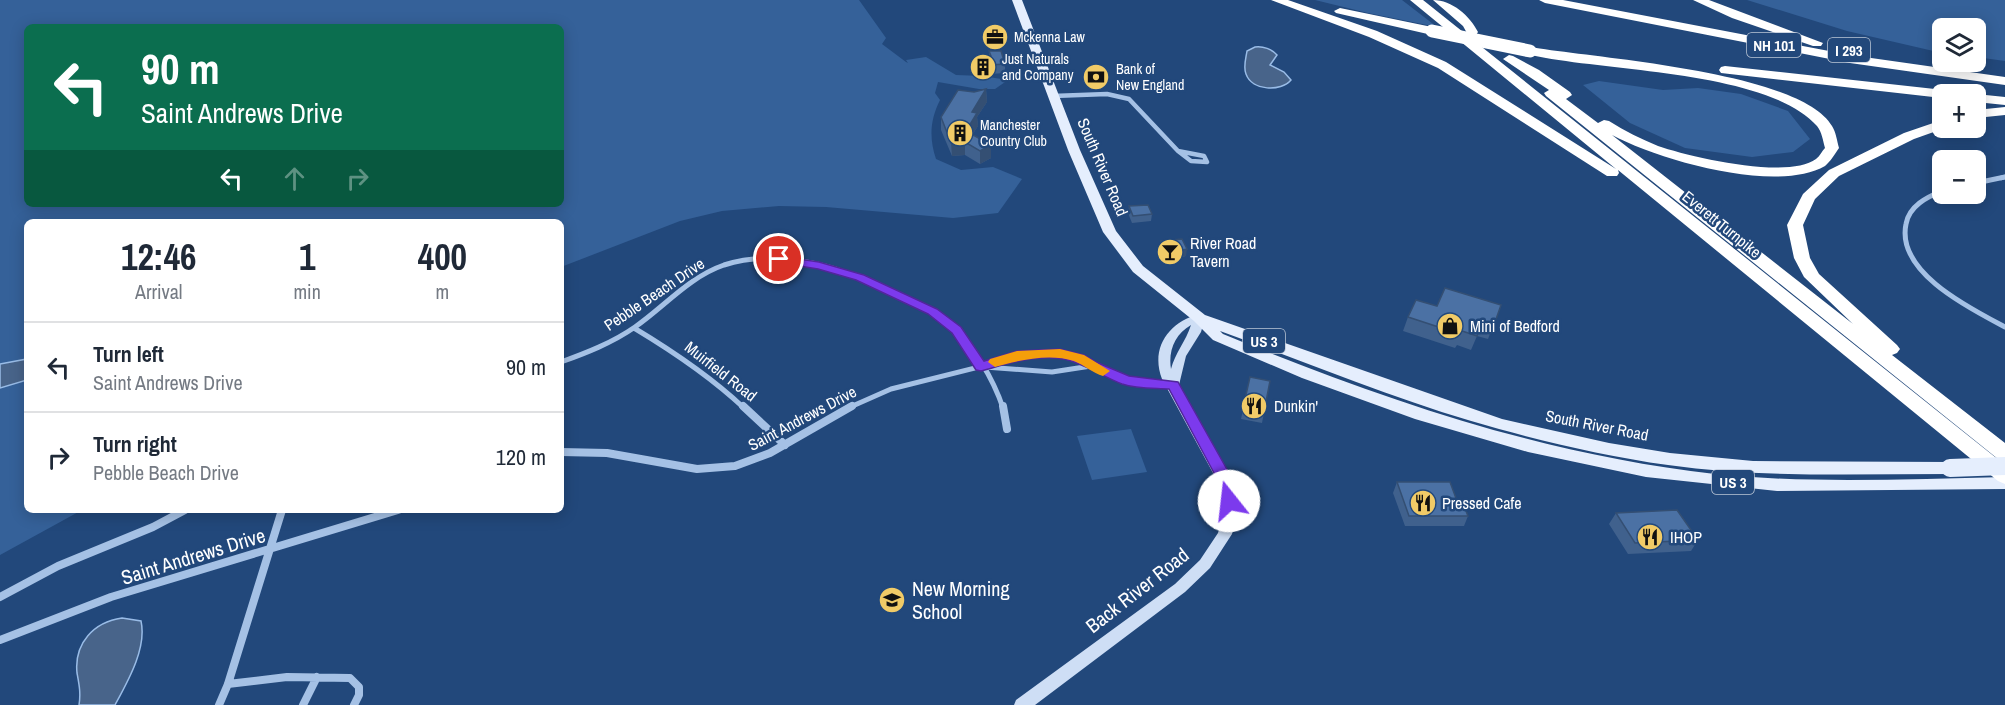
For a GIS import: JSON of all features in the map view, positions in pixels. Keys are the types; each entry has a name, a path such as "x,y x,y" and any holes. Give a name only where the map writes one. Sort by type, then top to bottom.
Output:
{"highway":[{"path":"1277,0 1388,40 1467,79 1601,165 1845,347"},
{"path":"1294,0 1432,32 1694,74 1764,91 1791,102 1818,120 1830,134 1833,144 1831,152 1825,159 1814,165 1781,171 1739,170 1694,162 1653,148 1613,130 1535,73 1509,59"},
{"path":"1305,0 1357,15"},
{"name":"Everett Turnpike","path":"1416,0 2005,476"},
{"name":"Everett Turnpike","path":"1432,0 2005,454"},
{"path":"1439,0 1468,24 1472,32"},
{"name":"NH 101","path":"1545,0 1850,59 2005,81"},
{"name":"I 293","path":"1699,0 1769,28 1834,47 1920,64 2005,75"},
{"name":"I 293","path":"1527,49 1932,93"},
{"path":"1986,99 2005,101"},
{"path":"1986,113 2005,111"},
{"path":"1932,128 1909,136 1834,173 1808,197 1797,218 1795,225 1797,244 1812,277 2005,449"}],"main road":[{"name":"South River Road","path":"1017,0 1098,209 1118,244 1151,282 1199,318 1218,337 1326,381 1422,415 1499,438 1604,463 1681,476 1746,483 1816,486 2005,483"},
{"name":"South River Road","path":"1199,318 1426,400 1500,424 1608,449 1678,460 1753,468 2005,466"}],"street":[{"path":"1053,96 1107,94 1128,99 1178,150 1190,161 1199,164 1207,162 1204,156 1178,150"},
{"path":"1986,181 2005,177"},
{"path":"1932,196 1922,201 1908,216 1903,231 1914,262 1956,299 2005,327"},
{"name":"Pebble Beach Drive","path":"564,361 634,328 689,284 714,269 739,262 779,259 819,265 860,277 932,312 957,330 999,396 1004,408 1007,429"},
{"path":"1173,385 1180,356 1195,332 1199,318"},
{"name":"Muirfield Road","path":"634,328 678,354 713,379 785,445"},
{"name":"Saint Andrews Drive","path":"564,452 608,453 679,467 715,469 752,460 785,445 847,408 891,389 1017,356 1053,354 1074,356 1091,366 1127,380 1173,385"},
{"name":"Saint Andrews Drive","path":"981,366 1029,370 1073,370 1091,366"},
{"name":"Back River Road","path":"1022,705 1180,588 1205,564 1225,534 1230,514 1226,484 1173,385"},
{"path":"0,597 58,566 153,527 179,513"},
{"path":"219,705 228,684 281,513"},
{"name":"Saint Andrews Drive","path":"0,640 111,597 388,513"},
{"path":"303,705 317,677"},
{"path":"228,684 272,678 342,677 356,682 359,687 359,695 354,705"}],"shaded area":[{"name":"Manchester Country Club","path":"0,0 859,0 886,38 882,44 906,62 908,63 906,60 926,57 956,75 1008,80 995,89 979,89 938,82 935,93 940,100 932,129 932,144 936,159 961,170 993,167 1022,179 998,213 953,218 826,207 779,206 722,211 680,221 564,266 564,219 24,219 24,513 77,513 0,555"},
{"path":"1315,0 1402,0 1437,27 1368,13"},
{"path":"1747,0 2005,0 2005,61 1986,58 1986,18 1932,18 1932,51 1847,31"},
{"path":"1255,47 1267,48 1275,53 1277,55 1270,65 1284,72 1291,80 1281,87 1267,88 1260,87 1249,80 1245,71 1245,60 1247,51"},
{"path":"1599,81 1663,90 1698,88 1741,94 1788,111 1810,139 1793,152 1752,157 1685,148 1630,123 1583,85"},
{"path":"24,360 24,381 0,388 0,364"},
{"path":"1131,429 1147,472 1092,480 1077,436"},
{"path":"122,618 141,621 142,631 139,653 125,686 115,705 79,705 77,662 83,643 95,629 112,620"}],"building":[{"path":"989,51 1001,51 1005,64 990,65"},
{"path":"986,89 972,112 977,113 966,131 991,145 980,151 965,142 951,143 941,117 958,90 974,92"},
{"path":"1148,205 1152,214 1133,216 1129,206"},
{"path":"1182,239 1187,249 1175,252 1165,250 1161,241"},
{"path":"1445,288 1501,305 1494,325 1482,321 1477,336 1462,331 1460,334 1408,317 1416,300 1437,306"},
{"name":"Dunkin'","path":"1250,377 1270,381 1264,412 1243,408"},
{"path":"1397,482 1450,482 1457,501 1462,501 1468,516 1409,516"},
{"path":"1677,510 1698,540 1635,543 1616,513"}],"slow traffic":[{"path":"995,362 1017,356 1060,354 1079,358 1103,371"}],"place":[{"name":"Mckenna Law","path":"995,37"},
{"name":"Just Naturals and Company","path":"983,67"},
{"name":"Bank of New England","path":"1096,77"},
{"name":"Manchester Country Club","path":"960,133"},
{"name":"River Road Tavern","path":"1170,252"},
{"name":"Mini of Bedford","path":"1450,326"},
{"name":"Dunkin'","path":"1254,406"},
{"name":"Pressed Cafe","path":"1423,503"},
{"name":"IHOP","path":"1650,537"},
{"name":"New Morning School","path":"892,600"}],"route":[{"path":"779,259 819,265 860,277 932,312 957,330 981,366 1017,356 1060,354 1079,358 1091,366 1127,380 1173,385 1222,473 1229,501"}]}
